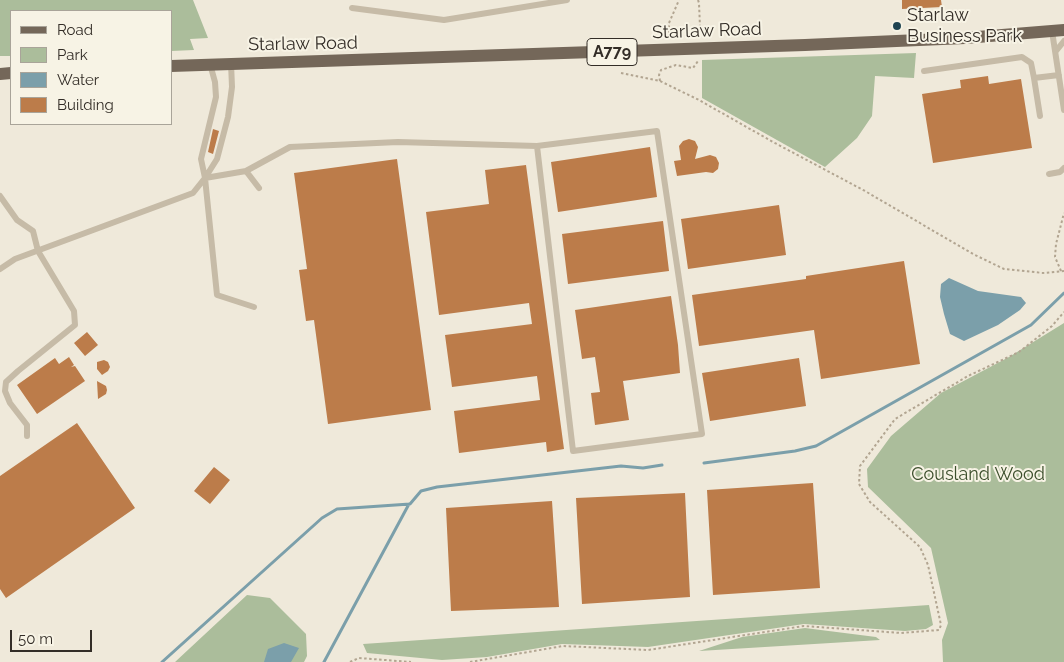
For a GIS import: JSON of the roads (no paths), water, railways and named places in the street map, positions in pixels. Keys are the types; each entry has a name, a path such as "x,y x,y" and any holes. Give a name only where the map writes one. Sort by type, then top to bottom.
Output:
{"main road":[{"name":"Starlaw Road","path":"172,66 805,45 965,38 1058,30"}],"lane":[{"path":"352,8 444,20 567,0"},
{"path":"1058,30 1056,51 1064,110"},
{"path":"1056,51 1064,41"},
{"path":"924,71 1022,57 1031,63 1040,116"},
{"path":"0,269 15,259 193,192 218,159 228,117 232,86 231,63"},
{"path":"210,64 215,82 216,97 201,159 205,178 217,295 254,307"},
{"path":"1034,78 1059,75"},
{"path":"205,178 246,171 290,147 398,142 536,146 657,131 702,434 573,451 536,146"},
{"path":"1049,174 1060,172 1064,168"},
{"path":"246,171 258,188"},
{"path":"0,196 17,220 33,231 38,251 74,311 75,325 6,382 5,390 10,403 27,425 27,436"}],"water":[{"path":"949,278 978,291 1021,297 1026,303 1020,310 998,325 964,341 950,334 944,314 940,297 941,284"},
{"path":"284,643 299,648 291,662 264,662 268,649"}],"waterway":[{"path":"704,463 795,451 816,446 1031,325 1064,293"},
{"path":"162,662 322,518 337,509 410,504 421,491 437,487 621,466 643,468 662,465"},
{"path":"324,662 409,504"}],"place":[{"name":"Starlaw Business Park","path":"897,26"}],"park label":[{"name":"Cousland Wood","path":"978,475"}]}
